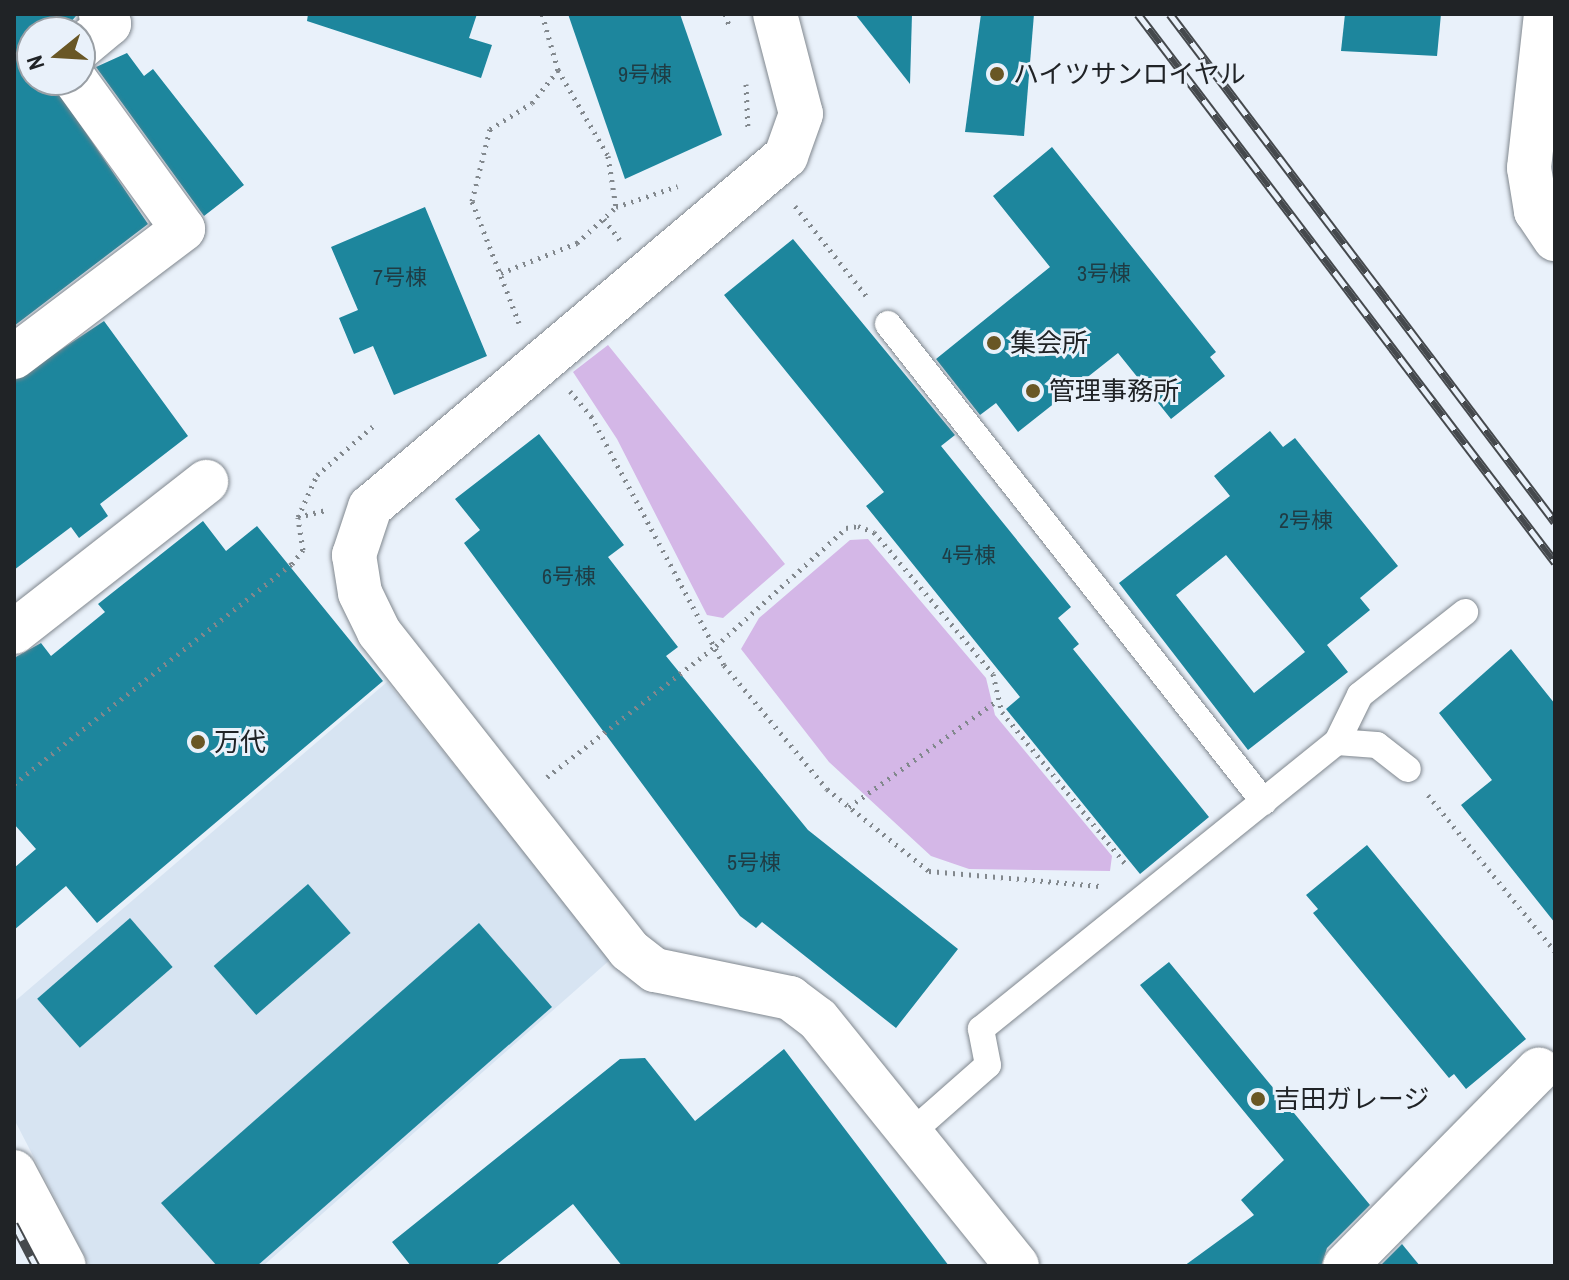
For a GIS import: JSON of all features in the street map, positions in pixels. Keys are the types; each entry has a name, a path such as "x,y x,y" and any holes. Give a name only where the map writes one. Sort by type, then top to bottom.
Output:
{"street":[{"path":"96,35 109,24 101,14"},
{"path":"775,14 801,114 786,156 770,174 542,360 370,507 354,555 379,632 629,950 655,970 694,982 790,998 818,1019 1017,1266"},
{"path":"1546,14 1529,168 1536,211 1555,239"},
{"path":"14,357 183,229 87,96"},
{"path":"14,632 206,482"},
{"path":"1345,1266 1550,1074"},
{"path":"14,1172 64,1266"}],"lane":[{"path":"888,324 1264,802"},
{"path":"912,1132 988,1065 981,1029 1337,742 1360,695 1465,612"},
{"path":"1337,742 1377,745 1408,769"}],"path":[{"path":"542,14 558,70 608,156 616,207"},
{"path":"558,70 532,103 490,129 476,180 478,225 542,360 591,416 683,596 716,646 724,665 849,807 929,871 1151,895"},
{"path":"739,143 748,133"},
{"path":"770,174 888,324"},
{"path":"501,273 577,243 616,207 694,178"},
{"path":"14,784 292,564 303,550 298,517 317,475 373,426"},
{"path":"298,517 337,512"},
{"path":"534,788 716,646 846,528 858,526 874,532 993,674 998,700 1151,895"},
{"path":"849,807 998,700"},
{"path":"1408,769 1555,951"}],"shaded area":[{"path":"608,345 785,564 723,618 707,615 617,439 573,372"},
{"path":"868,539 986,678 995,715 1112,856 1110,871 969,869 931,856 829,762 741,649 759,618 850,540"},
{"path":"387,682 611,959 263,1266 90,1266 14,1119 14,1002"}],"building":[{"path":"14,14 76,16 16,16 16,96 61,96 148,224 14,326"},
{"path":"308,14 477,14 469,38 492,45 481,78 307,21"},
{"path":"568,14 680,14 722,135 625,179"},
{"path":"855,14 912,14 910,84"},
{"path":"981,14 1034,14 1024,136 965,132"},
{"path":"1345,14 1441,14 1437,56 1341,51"},
{"path":"127,53 144,76 153,69 244,185 204,216 96,67"},
{"path":"1052,147 1216,352 1210,357 1225,376 1171,419 1118,353 1018,432 996,403 980,415 936,359 1050,267 993,196"},
{"path":"425,207 487,356 394,395 373,346 354,354 339,318 358,310 331,247"},
{"path":"793,239 955,435 941,446 1071,607 1058,618 1079,644 1073,649 1209,817 1140,874 1006,709 1020,697 866,506 884,492 724,295"},
{"path":"104,321 188,436 100,504 108,516 79,538 71,527 14,570 14,381"},
{"path":"1270,431 1283,447 1295,438 1398,566 1360,598 1370,610 1327,645 1348,672 1248,750 1119,583 1230,496 1214,476","holes":["1226,555 1305,652 1254,693 1176,595"]},
{"path":"539,434 624,545 608,557 678,647 666,656 808,830 958,949 896,1028 762,922 756,928 740,916 464,543 480,530 455,499"},
{"name":"万代","path":"203,521 226,551 257,526 383,681 97,923 66,886 14,930 14,868 36,849 14,824 14,658 41,643 51,656 105,612 98,604"},
{"path":"1511,649 1555,704 1555,923 1461,805 1492,780 1439,713"},
{"path":"1367,845 1526,1039 1466,1089 1454,1074 1449,1078 1313,913 1318,909 1306,895"},
{"path":"308,884 351,933 256,1015 214,966"},
{"path":"130,918 173,967 80,1048 37,999"},
{"path":"479,923 552,1007 257,1266 217,1266 161,1203"},
{"path":"1169,962 1370,1205 1327,1248 1321,1266 1184,1266 1254,1215 1241,1200 1284,1160 1140,985"},
{"path":"784,1049 949,1266 622,1266 573,1204 495,1266 411,1266 392,1242 620,1059 645,1058 695,1121"},
{"path":"1402,1244 1420,1266 1380,1266"}],"railway":[{"path":"1138,14 1555,562"},
{"path":"1170,14 1555,522"},
{"path":"14,1224 36,1266"}],"place":[{"name":"ハイツサンロイヤル","path":"997,74"},
{"name":"集会所","path":"994,343"},
{"name":"管理事務所","path":"1033,391"},
{"name":"万代","path":"198,742"},
{"name":"吉田ガレージ","path":"1258,1099"}]}
